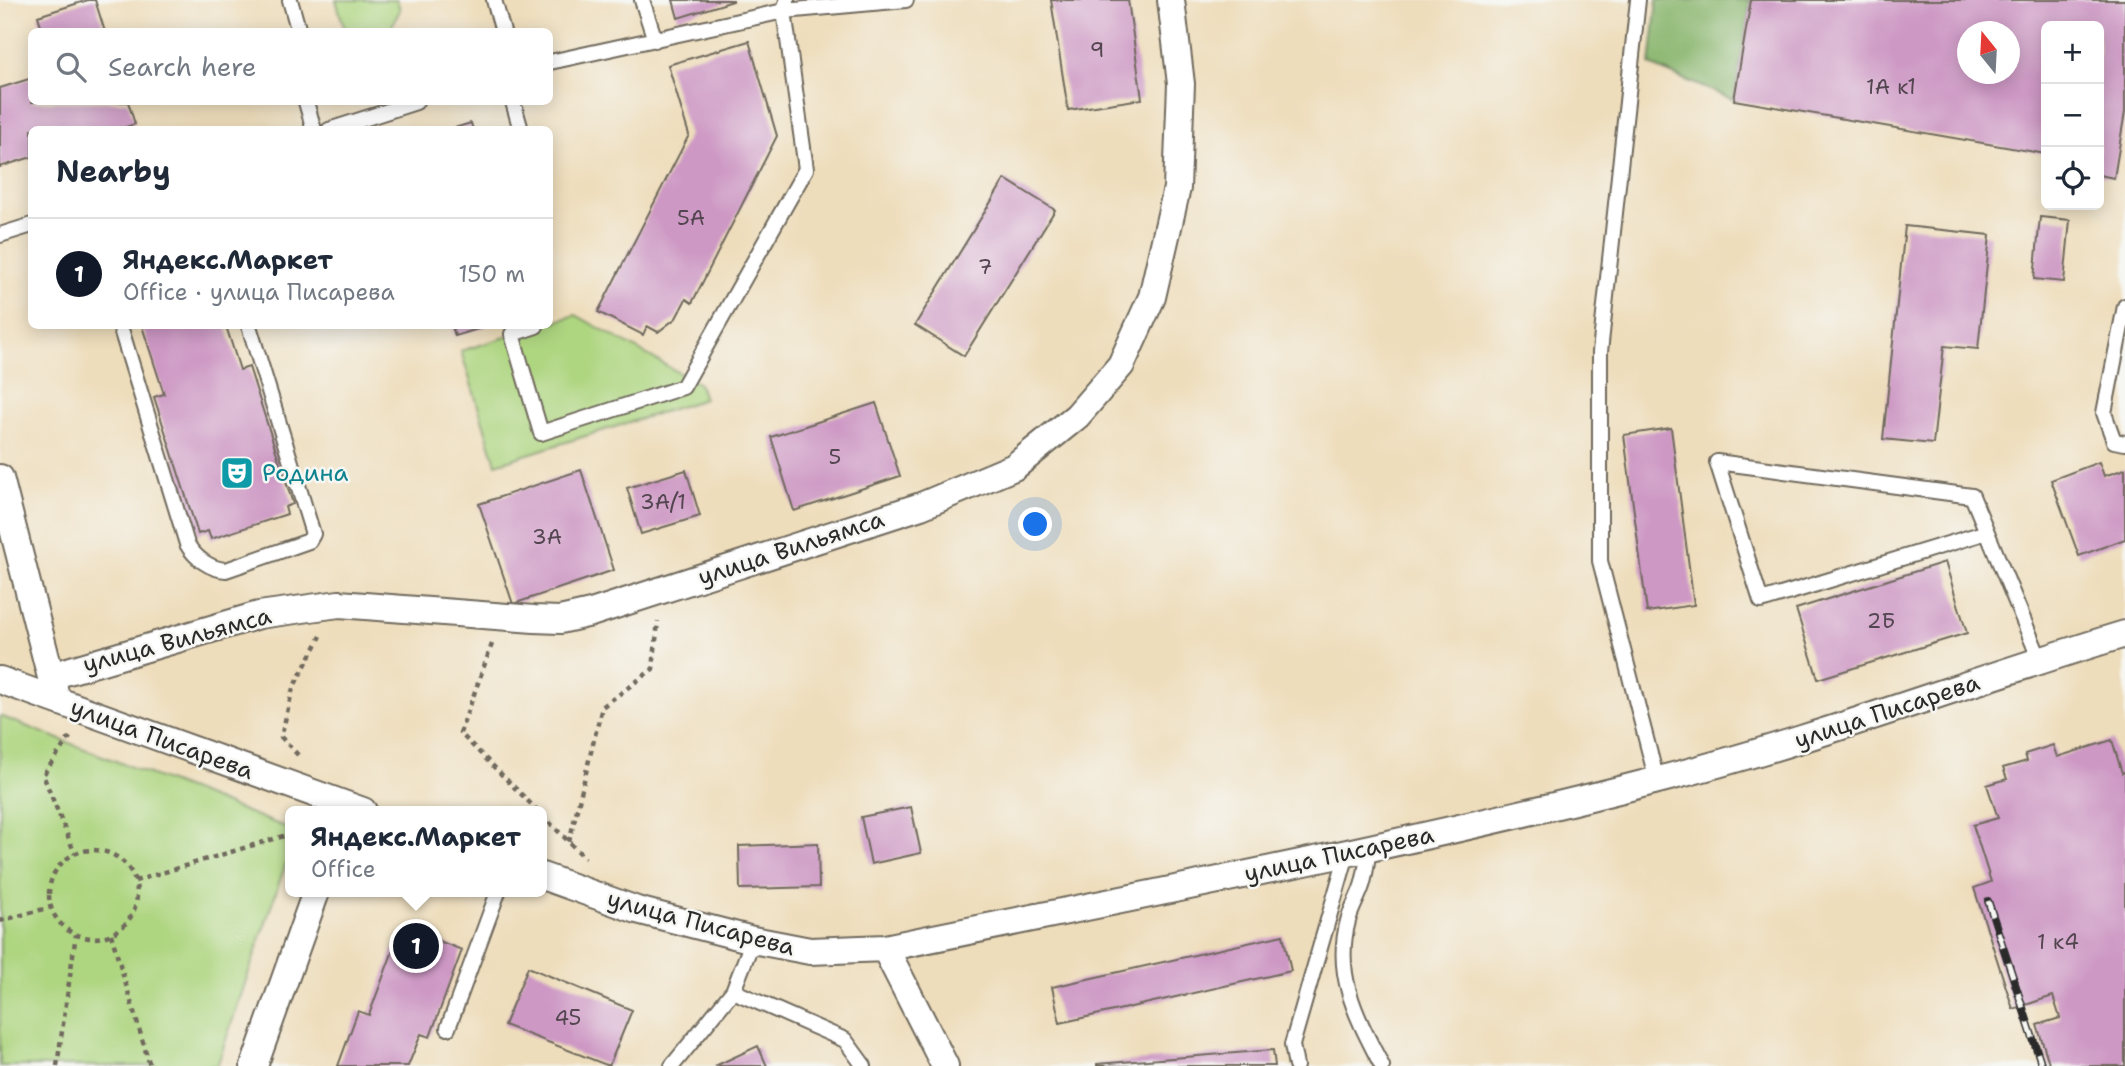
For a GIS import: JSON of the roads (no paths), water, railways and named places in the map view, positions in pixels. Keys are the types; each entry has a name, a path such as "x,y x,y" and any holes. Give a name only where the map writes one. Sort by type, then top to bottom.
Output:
{"street":[{"name":"улица Вильямса","path":"54,688 259,615 339,604 560,620 922,506 1014,467 1077,416 1121,365 1152,297 1177,188 1181,84 1171,0"},
{"path":"0,478 54,688"},
{"name":"улица Писарева","path":"547,878 637,910 754,940 810,951 885,948 1358,851 1657,781 1851,724 2125,634"},
{"name":"улица Писарева","path":"0,680 54,688 345,806"},
{"path":"254,1066 314,897"},
{"path":"885,948 945,1066"}],"lane":[{"path":"290,0 298,28"},
{"path":"494,0 502,28"},
{"path":"642,0 655,40"},
{"path":"553,61 655,40 786,6 906,0"},
{"path":"1637,0 1601,352 1600,561 1657,781"},
{"path":"527,329 512,334 541,433 683,387 806,169 786,6"},
{"path":"307,105 313,126"},
{"path":"341,126 407,105"},
{"path":"514,105 520,126"},
{"path":"0,235 28,226"},
{"path":"2125,306 2104,413 2114,440 2125,443"},
{"path":"121,329 187,544 192,554 201,560 226,570 298,548 309,541 313,534 251,329"},
{"path":"1987,532 1761,601 1717,462 1972,496 1987,532 2040,660"},
{"path":"1296,1066 1292,1045 1358,851"},
{"path":"1358,851 1363,885 1348,921 1343,949 1344,977 1350,1001 1382,1066"},
{"path":"448,1028 496,897"},
{"path":"672,1066 733,991 754,940"},
{"path":"733,991 845,1040 864,1066"}],"railway":[{"path":"1988,901 2042,1066"}],"place":[{"name":"Родина","path":"237,473"},
{"name":"Яндекс.Маркет","path":"416,946"}]}
